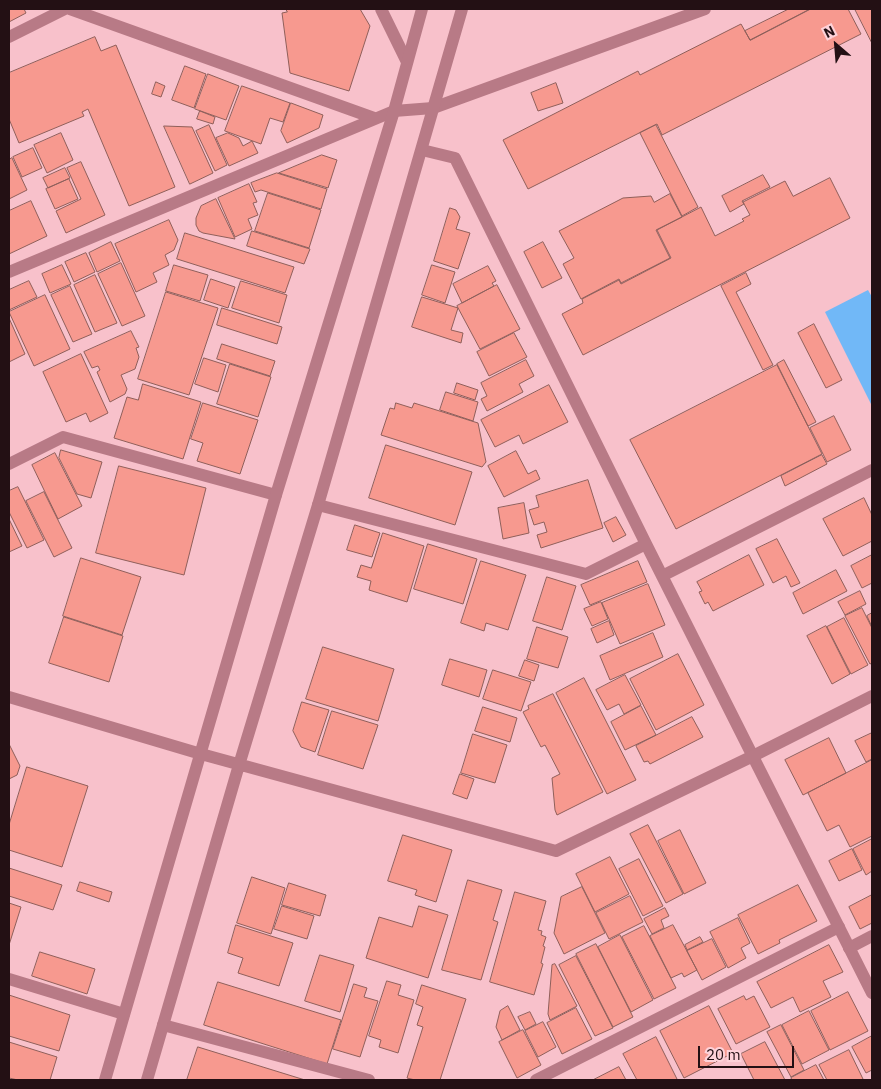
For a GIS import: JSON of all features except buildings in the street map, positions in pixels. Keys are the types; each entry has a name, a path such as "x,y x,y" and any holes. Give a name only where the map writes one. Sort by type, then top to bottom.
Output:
{"street":[{"path":"9,36 65,9"},
{"path":"70,9 374,118"},
{"path":"381,9 407,62"},
{"path":"105,1080 276,495 394,110 422,9"},
{"path":"147,1080 239,765 318,505 462,9"},
{"path":"9,272 394,110 433,108 704,9"},
{"path":"422,150 455,158 646,544 872,993"},
{"path":"9,464 63,437 276,495"},
{"path":"662,576 872,470"},
{"path":"318,505 586,574 646,544"},
{"path":"9,697 239,765 556,851 872,696"},
{"path":"536,1080 839,927"},
{"path":"849,948 872,936"},
{"path":"9,980 124,1014"},
{"path":"163,1024 369,1080"}],"water":[{"path":"868,290 872,297 872,406 825,312"}]}
